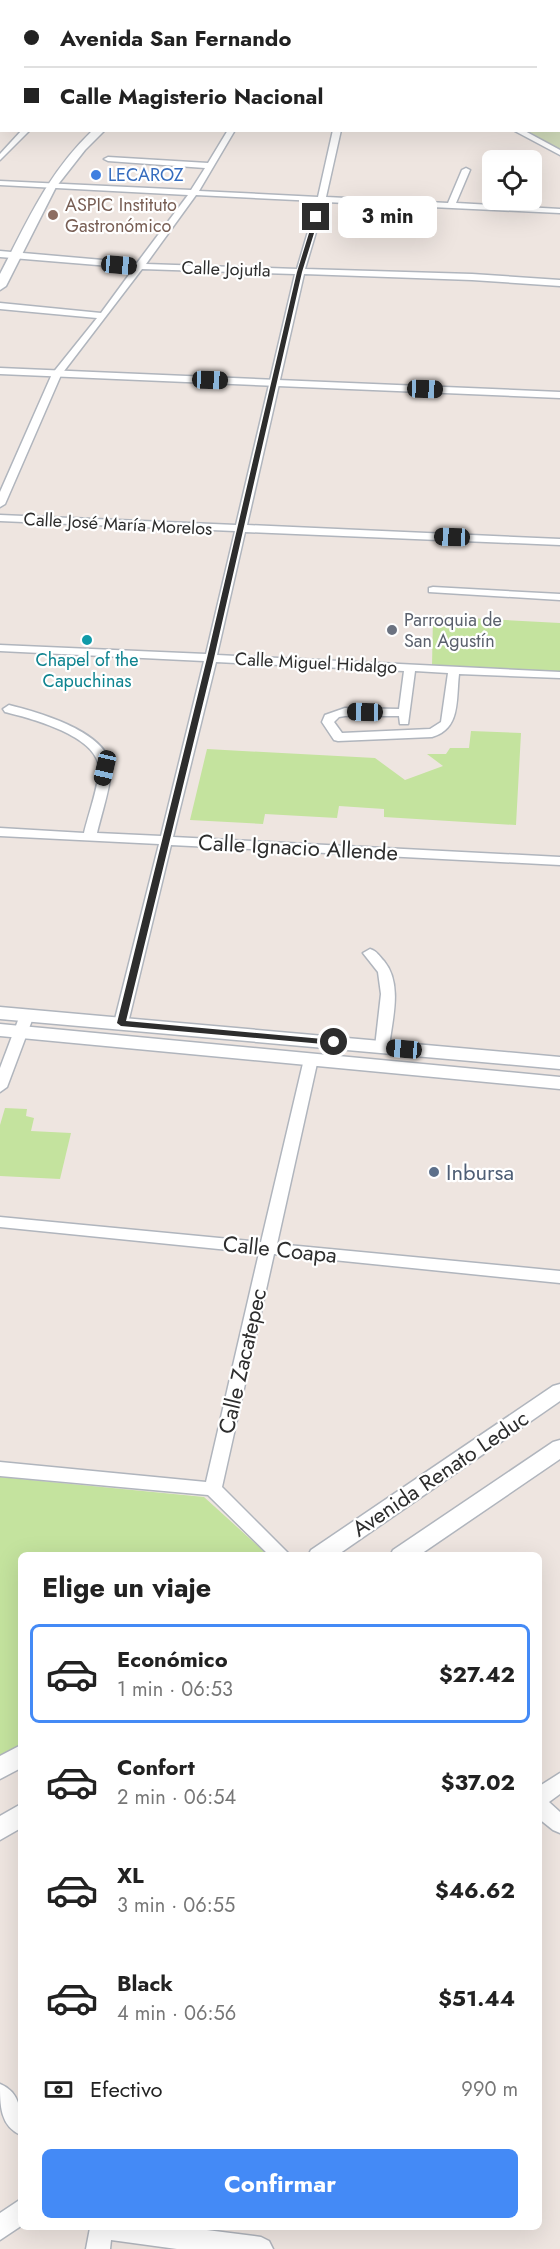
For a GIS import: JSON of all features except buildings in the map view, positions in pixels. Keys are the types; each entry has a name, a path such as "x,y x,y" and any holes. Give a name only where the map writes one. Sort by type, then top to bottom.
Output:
{"main road":[{"path":"0,285 16,255 44,185 69,147 85,132"},
{"path":"44,185 98,132"},
{"path":"0,1013 24,1024 311,1059 560,1083"},
{"path":"0,1030 24,1024 121,1023 560,1063"}],"street":[{"path":"0,158 25,132"},
{"path":"0,504 57,374 140,267 194,192 231,132"},
{"path":"121,1023 211,658 300,272 322,198 337,132"},
{"path":"520,132 560,153"},
{"path":"108,159 210,166"},
{"path":"452,204 466,171"},
{"path":"0,178 44,185"},
{"path":"0,183 560,211"},
{"name":"Calle Jojutla","path":"2,252 140,267 471,277 560,283"},
{"path":"0,306 103,316"},
{"path":"0,370 560,394"},
{"name":"Calle José María Morelos","path":"0,518 560,542"},
{"path":"433,590 560,597"},
{"name":"Calle Miguel Hidalgo","path":"0,648 560,675"},
{"path":"403,733 410,668"},
{"path":"405,713 345,712 335,714 329,718 328,722 338,737 432,732 441,729 447,723 454,669"},
{"path":"9,709 45,717 92,746 103,759 105,768 90,836"},
{"name":"Calle Ignacio Allende","path":"0,832 560,861"},
{"path":"370,953 385,971 388,994 382,1047"},
{"path":"0,1087 24,1024"},
{"name":"Calle Zacatepec","path":"213,1488 311,1059"},
{"name":"Calle Coapa","path":"0,1222 560,1277"},
{"name":"Avenida Renato Leduc","path":"325,1552 560,1391"},
{"name":"Avenida Renato Leduc","path":"407,1552 560,1448"},
{"path":"0,1468 213,1488 278,1552"},
{"path":"0,1769 18,1757"},
{"path":"542,1796 560,1782"},
{"path":"542,1808 560,1824"},
{"path":"0,1829 18,1817"},
{"path":"0,2095 18,2120"},
{"path":"0,2228 18,2213"},
{"path":"98,2249 102,2230"},
{"path":"124,2230 261,2249"}],"green space":[{"path":"519,132 560,132 560,153"},
{"path":"433,616 560,623 560,673 432,666"},
{"path":"471,731 521,733 516,825 384,817 384,809 339,806 337,818 265,814 263,824 190,820 207,749 375,758 405,780 443,766 427,754 446,754 450,748 469,748"},
{"path":"5,1108 27,1109 26,1116 34,1118 31,1131 71,1133 60,1179 0,1176 0,1125"},
{"path":"0,1477 204,1497 265,1552 18,1552 18,1750 0,1761"}],"place":[{"name":"LECAROZ","path":"96,175"},
{"name":"ASPIC Instituto Gastronómico","path":"53,215"},
{"name":"Parroquia de San Agustín","path":"392,630"},
{"name":"Chapel of the Capuchinas","path":"87,640"},
{"name":"Inbursa","path":"434,1172"}],"route":[{"path":"316,217 300,272 211,658 121,1023 334,1042"}]}
